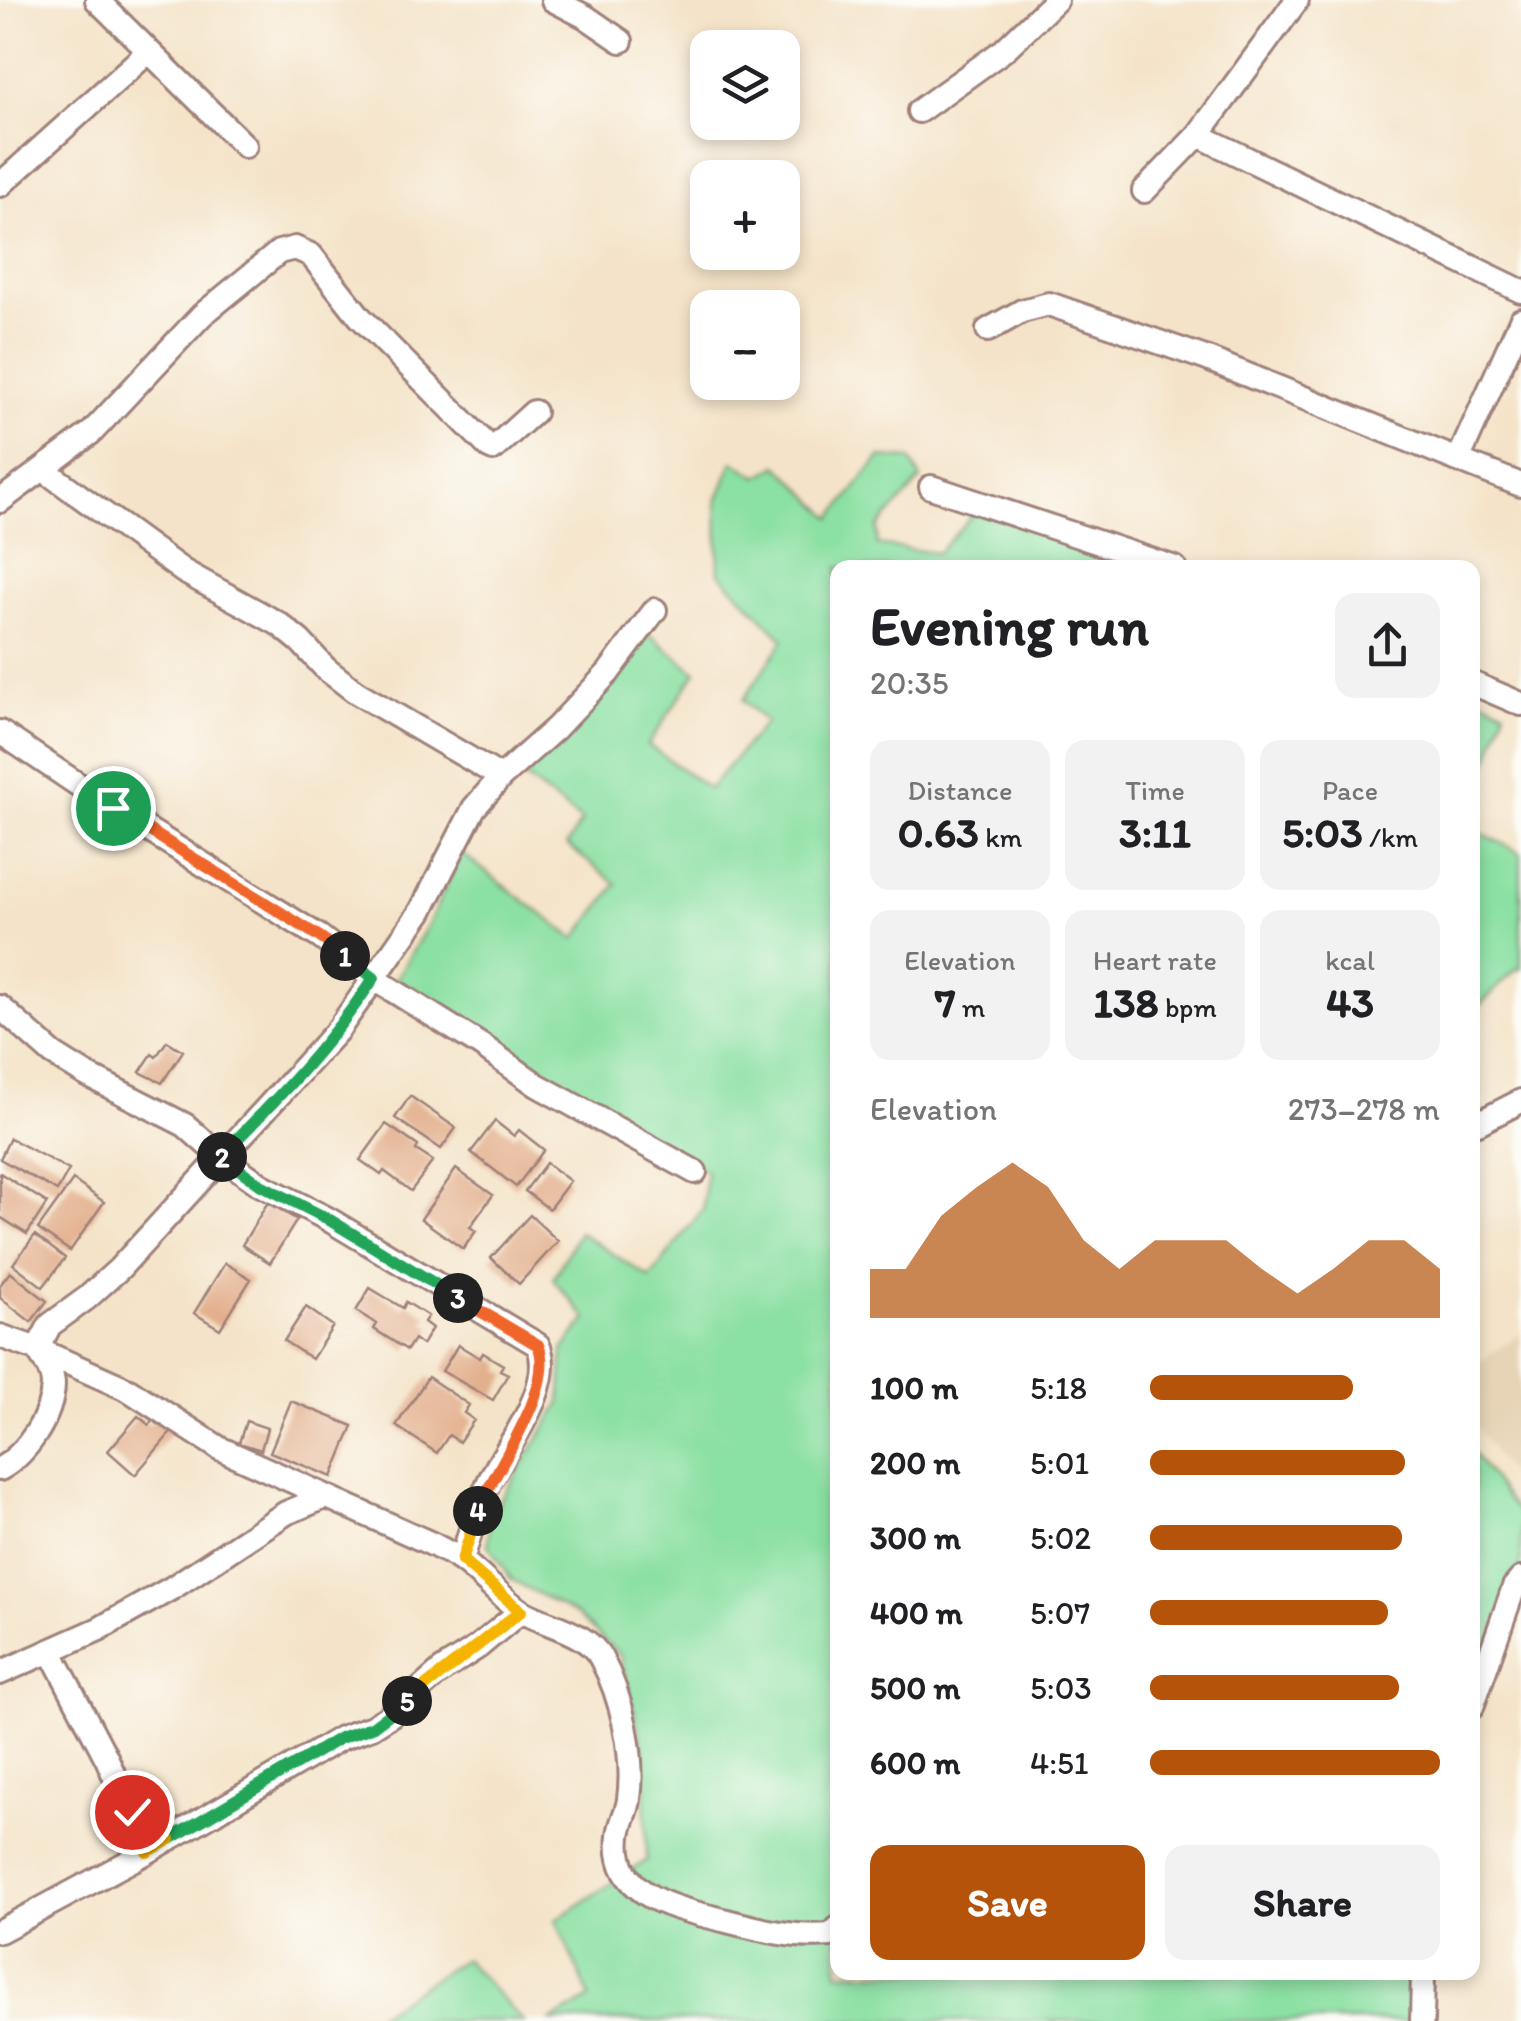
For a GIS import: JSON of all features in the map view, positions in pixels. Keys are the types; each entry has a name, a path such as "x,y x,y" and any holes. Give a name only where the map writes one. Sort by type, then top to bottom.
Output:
{"street":[{"path":"98,0 245,146"},
{"path":"553,0 586,16 621,41"},
{"path":"919,111 1004,50 1056,0"},
{"path":"1144,191 1198,134 1296,0"},
{"path":"0,186 148,52"},
{"path":"1198,134 1521,291"},
{"path":"0,501 92,432 202,315 279,252 295,248 311,256 360,317 489,447 500,446 534,412"},
{"path":"988,330 1022,310 1049,304 1205,358 1521,485"},
{"path":"1458,460 1521,320"},
{"path":"44,470 182,571 279,624 356,692 501,777"},
{"path":"931,487 1151,560"},
{"path":"37,1349 50,1325 119,1268 338,1030 421,911 474,808 608,673 655,610"},
{"path":"1480,686 1521,704"},
{"path":"0,732 113,808 320,937 374,978 537,1085 694,1172"},
{"path":"0,1006 53,1054 185,1125 261,1185 328,1219 538,1345 544,1357 543,1375 488,1483 462,1560"},
{"path":"1480,1122 1521,1100"},
{"path":"0,1336 129,1390 219,1448 462,1560 521,1611 586,1642 599,1654 614,1688 630,1754 630,1800 619,1832 619,1849 633,1886 668,1904 776,1934 805,1938 830,1935"},
{"path":"0,1469 29,1446 53,1385 49,1368 37,1349"},
{"path":"286,1512 288,1480"},
{"path":"0,1673 51,1652 172,1588 286,1512 325,1496"},
{"path":"1480,1684 1514,1587 1521,1579"},
{"path":"0,1932 147,1852 340,1738 372,1727 521,1611"},
{"path":"51,1652 107,1759 147,1852"},
{"path":"1422,2021 1424,1980"}],"shaded area":[{"path":"1521,1333 1521,1491 1480,1432 1480,1361"}],"green space":[{"path":"880,457 910,459 921,479 878,527 877,545 938,553 976,511 1128,560 830,560 830,1980 1424,1980 1418,2021 551,2021 590,1998 556,1920 647,1860 644,1752 620,1655 577,1615 511,1579 488,1545 490,1516 561,1403 563,1350 587,1319 553,1279 579,1232 650,1278 703,1209 706,1171 396,979 429,923 461,853 575,939 617,884 567,845 582,821 519,773 649,634 696,672 648,745 709,789 766,722 743,700 784,640 719,573 717,501 733,461 758,477 778,465 832,518"},
{"path":"1480,698 1505,710 1480,786"},
{"path":"1480,832 1521,853 1521,969 1516,969 1480,1005"},
{"path":"1480,1462 1521,1518 1521,1567 1499,1617 1480,1688"},
{"path":"464,1959 523,2021 367,2021"}],"building":[{"path":"167,1041 183,1051 162,1083 140,1072"},
{"path":"410,1096 456,1128 441,1149 395,1118"},
{"path":"495,1121 514,1136 519,1130 544,1150 516,1187 471,1152"},
{"path":"386,1124 433,1161 411,1191 384,1171 381,1175 360,1160"},
{"path":"10,1138 69,1170 57,1191 0,1159"},
{"path":"546,1163 570,1181 549,1209 525,1191"},
{"path":"456,1169 493,1195 470,1227 476,1231 463,1249 421,1219"},
{"path":"0,1173 47,1203 27,1234 0,1217"},
{"path":"73,1180 104,1202 70,1251 38,1229"},
{"path":"268,1202 297,1220 270,1263 242,1245"},
{"path":"530,1215 558,1241 519,1284 491,1258"},
{"path":"35,1235 65,1258 43,1287 13,1264"},
{"path":"225,1263 251,1279 220,1329 194,1313"},
{"path":"10,1272 47,1301 31,1322 0,1298 0,1285"},
{"path":"370,1288 403,1308 406,1302 428,1316 424,1322 432,1328 422,1345 414,1339 407,1350 374,1329 377,1324 356,1311"},
{"path":"306,1307 333,1326 312,1359 284,1341"},
{"path":"458,1345 503,1365 500,1370 508,1374 493,1400 442,1371"},
{"path":"428,1377 469,1405 464,1413 474,1420 459,1442 449,1435 437,1453 396,1426"},
{"path":"291,1401 353,1426 332,1477 270,1452"},
{"path":"138,1416 149,1425 157,1416 173,1430 135,1475 108,1451"},
{"path":"246,1421 267,1428 261,1450 239,1443"}],"route":[{"path":"113,808 320,937 374,978 338,1030 300,1074 220,1156 261,1185 328,1219 538,1345 544,1357 543,1375 488,1483 462,1560 521,1611 478,1647 442,1670 391,1715 372,1727 340,1738 147,1852 132,1812"}]}
